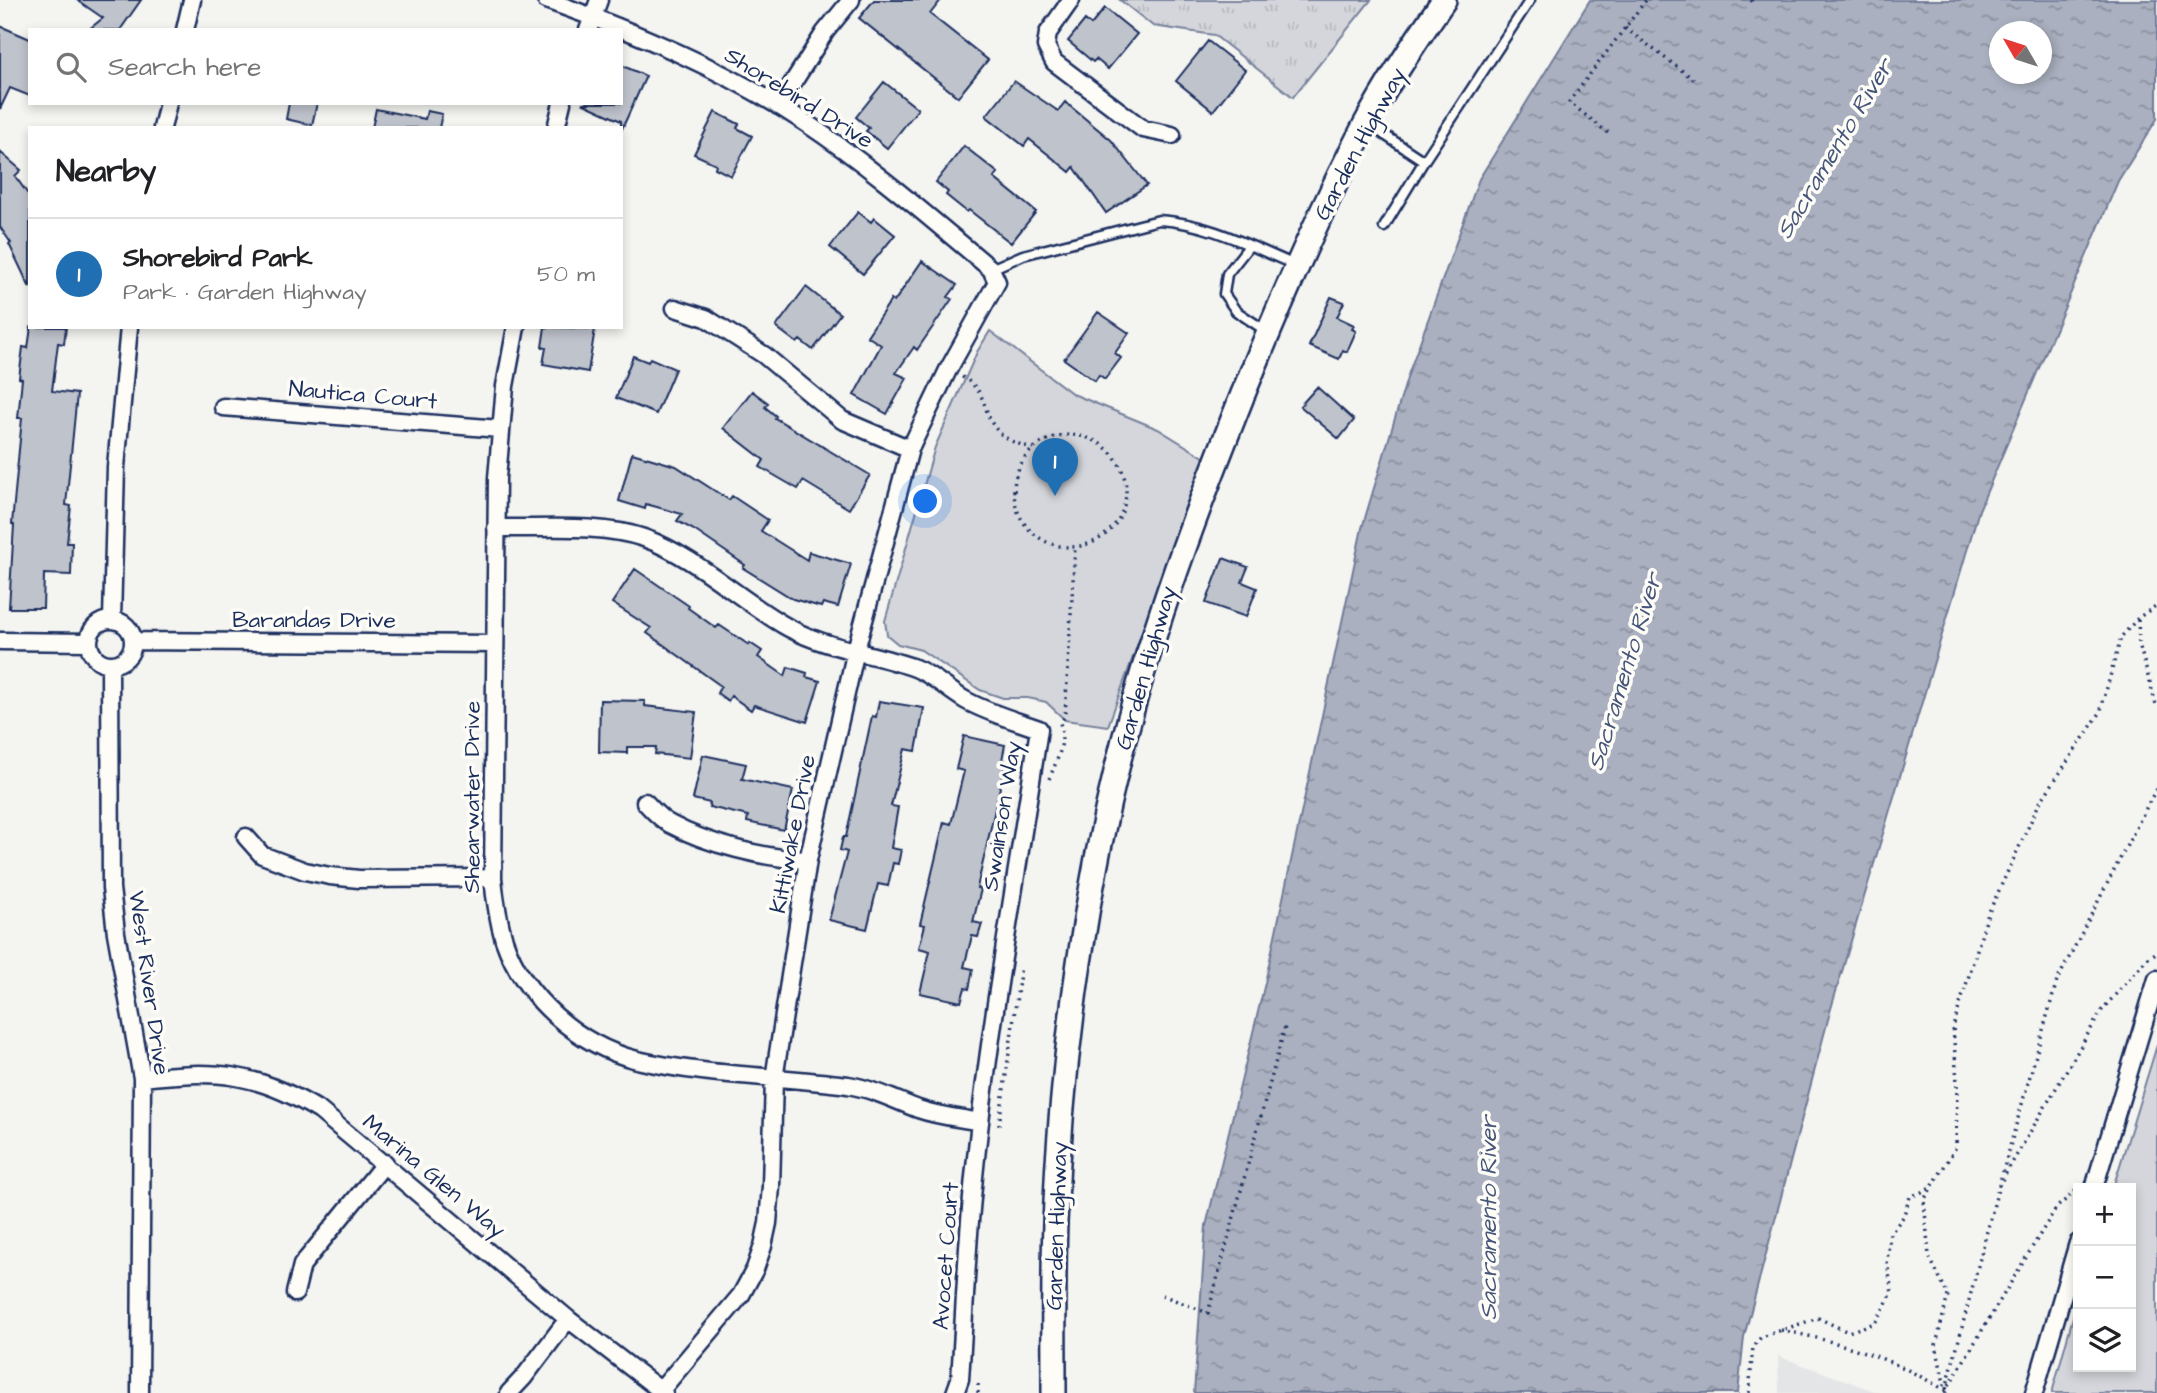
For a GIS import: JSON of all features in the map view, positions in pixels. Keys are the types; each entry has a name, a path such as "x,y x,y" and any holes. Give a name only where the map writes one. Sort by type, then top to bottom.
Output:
{"main road":[{"name":"Garden Highway","path":"1054,1393 1055,1223 1059,1145 1071,1029 1095,874 1126,734 1160,613 1194,518 1268,333 1366,122 1444,0"}],"street":[{"path":"186,28 192,0"},
{"name":"Shorebird Drive","path":"546,0 590,23"},
{"path":"590,23 599,0"},
{"path":"778,106 825,32 852,0"},
{"path":"1071,0 1048,33 1046,46 1054,62 1143,129 1172,135"},
{"name":"Shorebird Drive","path":"623,34 674,51 778,106 864,164 994,275"},
{"path":"162,126 168,105"},
{"path":"556,126 562,105"},
{"name":"Kittiwake Drive","path":"663,1392 741,1295 755,1269 768,1223 774,1079 808,860 856,650 910,449 994,275"},
{"path":"675,308 706,318 764,355 842,420 910,449"},
{"path":"112,620 116,467 130,329"},
{"name":"Shearwater Drive","path":"516,329 500,429 496,528 493,878 496,910 505,942 518,969 534,994 560,1020 607,1050 636,1059 774,1079 850,1085 920,1110 980,1122"},
{"name":"Nautica Court","path":"223,407 500,429"},
{"name":"Swainson Way","path":"496,528 603,530 643,538 670,549 790,628 834,647 856,650 918,669 965,700 1039,729 980,1122"},
{"path":"112,620 119,621 129,629 133,641 126,658 110,664 103,663 93,655 89,642 95,626 112,620"},
{"path":"0,641 89,642"},
{"name":"Barandas Drive","path":"133,641 495,644"},
{"name":"West River Drive","path":"110,664 111,888 118,947 142,1078 140,1393"},
{"path":"645,802 668,823 688,832 726,845 788,859 808,860"},
{"path":"246,837 262,855 304,871 330,876 359,879 493,878"},
{"path":"2096,1183 2157,979"},
{"name":"Marina Glen Way","path":"142,1078 217,1073 265,1082 294,1094 320,1111 385,1163 568,1319 663,1392"},
{"name":"Avocet Court","path":"955,1393 960,1379 971,1209 980,1122"},
{"path":"295,1293 302,1265 385,1163"},
{"path":"2034,1393 2077,1246"},
{"path":"509,1393 568,1319"}],"lane":[{"path":"1384,227 1530,0"},
{"path":"1366,122 1424,161"},
{"path":"994,275 1023,255 1159,220 1208,229 1298,266"},
{"path":"1249,246 1227,274 1224,294 1236,311 1268,333"}],"path":[{"path":"1608,133 1569,102 1646,0"},
{"path":"1625,28 1696,81"},
{"path":"948,370 975,387 995,430 1016,444 1033,448"},
{"path":"1063,435 1078,435 1104,446 1122,469 1126,484 1126,498 1115,525 1094,542 1075,547 1057,546 1035,535 1019,516 1015,504 1015,479 1019,467 1033,448 1063,435"},
{"path":"1047,789 1061,751 1060,723 1065,716 1075,547"},
{"path":"1946,1392 1936,1345 1948,1295 1929,1256 1924,1200 1956,1147 1957,1083 1953,1027 1987,914 2039,804 2100,713 2121,637 2138,618 2157,605"},
{"path":"2138,618 2139,644 2157,708"},
{"path":"1946,1392 1999,1185 2057,981 2157,787"},
{"path":"1999,1185 2102,1010 2147,959 2157,952"},
{"path":"997,1137 1021,957"},
{"path":"1162,1295 1208,1313 1286,1023"},
{"path":"1749,1393 1753,1347 1761,1337 1818,1318 1848,1332 1875,1323 1892,1293 1887,1261 1890,1234 1903,1217 1910,1196 1933,1187"},
{"path":"1946,1392 2056,1208 2073,1193"},
{"path":"1779,1330 1870,1353 1910,1369 1946,1392"},
{"path":"978,1393 979,1368"}],"shaded area":[{"path":"1778,1356 1880,1393 1779,1393"}],"green space":[{"path":"1120,0 1371,0 1293,97 1214,35 1153,26"},
{"path":"990,331 1073,394 1158,429 1205,458 1108,726 1065,720 1046,702 1028,698 1003,698 980,690 921,650 898,644 887,635 885,621 935,447 977,352"},
{"path":"2157,1045 2157,1393 2052,1393 2073,1317 2073,1372 2136,1372 2136,1183 2115,1183"}],"water":[{"name":"Sacramento River","path":"1590,0 2157,0 2157,119 2118,181 1979,510 1830,1012 1744,1337 1738,1393 1194,1393 1206,1226 1265,983 1362,528 1408,375 1479,179"}],"building":[{"path":"77,0 141,0 121,28 90,28 103,18"},
{"path":"874,0 941,0 930,14 988,60 958,97 859,18"},
{"path":"1105,8 1137,34 1108,69 1096,59 1093,62 1068,41 1085,20 1091,25"},
{"path":"0,26 28,38 28,95 10,88 0,109"},
{"path":"1208,41 1245,70 1213,111 1176,81"},
{"path":"623,66 646,76 623,127 621,121 586,105 623,105"},
{"path":"1014,81 1058,111 1065,102 1111,140 1147,185 1106,213 1074,167 1070,172 1029,139 1024,146 986,116"},
{"path":"884,82 918,109 887,148 866,131 869,128 856,117"},
{"path":"289,105 317,105 312,125 286,119"},
{"path":"376,109 425,119 427,111 442,114 439,126 372,126"},
{"path":"715,112 739,124 737,128 752,136 731,176 715,168 716,164 694,154"},
{"path":"964,146 998,173 994,178 1036,212 1011,243 946,195 948,192 936,182"},
{"path":"0,152 21,170 15,176 28,194 28,284 9,244 11,243 0,227"},
{"path":"858,212 871,222 874,218 895,235 863,274 830,247"},
{"path":"922,261 957,285 948,297 952,299 917,350 914,347 896,373 907,378 887,414 854,395 881,345 867,336"},
{"path":"806,287 840,314 813,350 800,340 797,343 776,327"},
{"path":"1331,297 1344,302 1337,317 1354,325 1352,329 1356,331 1347,352 1343,350 1339,359 1309,346"},
{"path":"1098,312 1129,333 1115,353 1121,358 1105,379 1099,375 1095,381 1064,359"},
{"path":"31,329 66,329 64,344 58,343 52,391 77,394 66,505 71,506 67,543 72,543 71,575 44,574 43,608 9,608 12,524 22,418 18,418 22,379 19,378 23,347 28,348"},
{"path":"545,329 595,329 588,372 543,364 546,348 542,347"},
{"path":"633,356 648,362 650,358 675,369 656,414 616,398"},
{"path":"1317,387 1354,420 1339,439 1300,406"},
{"path":"752,391 768,403 765,407 775,418 870,475 849,509 803,481 798,489 760,467 764,460 723,428"},
{"path":"632,453 676,466 729,500 732,496 768,520 761,531 807,560 809,552 851,564 838,607 823,603 821,607 793,599 743,568 745,565 677,521 682,514 646,504 645,509 619,501"},
{"path":"1223,558 1248,567 1242,582 1257,588 1246,617 1206,603"},
{"path":"635,569 716,628 719,625 762,651 758,657 785,676 788,667 807,673 806,677 820,681 807,722 754,705 751,710 731,696 728,701 717,693 721,686 647,633 651,628 612,603"},
{"path":"600,700 645,701 645,706 696,712 690,758 655,754 656,747 627,747 627,753 599,752"},
{"path":"879,701 924,708 916,751 905,749 891,806 898,807 891,848 901,850 898,864 893,863 888,886 878,884 867,929 829,920 847,852 840,850 843,837 846,837 872,716 876,717"},
{"path":"964,736 1005,745 1002,760 1006,761 977,888 981,889 973,922 982,924 978,937 972,936 964,967 973,969 969,989 965,988 961,1002 920,993 930,951 919,948 925,925 920,924 944,822 951,824 964,771 956,769"},
{"path":"703,755 746,764 742,779 793,790 784,830 747,822 748,816 709,807 710,803 693,799"}],"place":[{"name":"Shorebird Park","path":"1055,496"}]}
